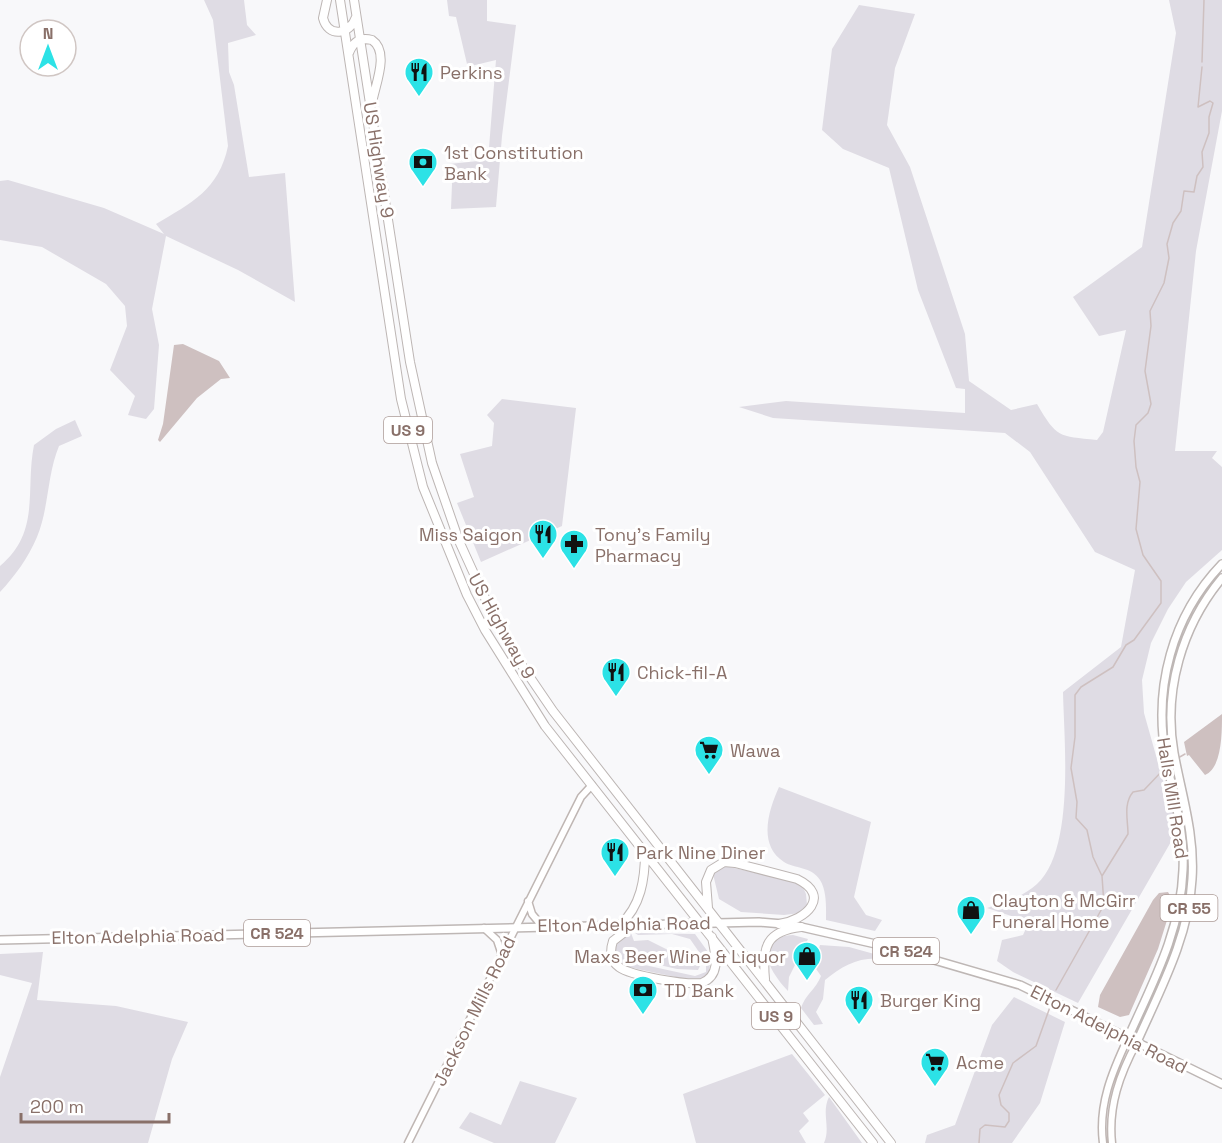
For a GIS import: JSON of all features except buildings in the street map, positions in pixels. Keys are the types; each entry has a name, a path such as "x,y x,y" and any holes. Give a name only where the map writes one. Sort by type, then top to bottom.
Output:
{"highway":[{"path":"327,0 323,14 326,26 333,32 345,32 351,27 356,15"},
{"name":"US Highway 9","path":"340,0 395,368 409,437 423,487 448,551 485,630 543,723 873,1143"},
{"name":"US Highway 9","path":"354,0 416,398 432,463 459,541 494,616 542,696 891,1143"},
{"path":"348,55 360,39 372,40 382,53 370,109"},
{"path":"620,925 634,909 644,883 645,852"},
{"path":"708,908 708,874 716,865 735,863 797,879 811,890 812,906 809,913 792,922 779,924"},
{"path":"635,924 613,941 611,954 617,966 630,972 688,983 702,983 713,974 716,961 711,935"},
{"path":"765,980 764,955 768,942 779,932 801,927"}],"main road":[{"name":"Halls Mill Road","path":"1128,1038 1167,949 1180,904 1183,844 1166,760 1162,701 1170,655 1192,603 1222,564"},
{"name":"Halls Mill Road","path":"1137,1042 1180,942 1190,895 1192,859 1190,823 1174,754 1172,701 1179,658 1196,617 1222,578"},
{"name":"Jackson Mills Road","path":"408,1143 581,797 592,785"},
{"path":"528,901 533,917 542,926"},
{"name":"Elton Adelphia Road","path":"0,940 635,924 779,924 907,951 1010,981 1053,999 1219,1083"},
{"path":"483,928 497,940 502,955"},
{"path":"1103,1143 1102,1120 1105,1096 1128,1038"},
{"path":"1112,1143 1112,1108 1117,1087 1137,1042"}],"shaded area":[{"path":"204,0 244,0 247,25 256,35 228,43 229,72 234,85 249,177 285,173 295,302 238,270 166,236 152,309 159,345 154,409 146,419 128,415 135,396 110,370 127,326 125,306 106,284 42,247 0,240 0,181 8,180 104,208 164,234 156,224 202,194 218,174 228,146 213,20"},
{"path":"447,0 487,0 487,21 516,25 496,207 451,209 452,184 449,164 488,160 496,60 471,66 467,64 456,17 449,16"},
{"path":"1169,0 1222,0 1222,111 1196,251 1175,451 1217,451 1212,458 1222,467 1222,550 1186,582 1168,609 1151,643 1142,680 1144,713 1164,784 1174,807 1172,840 1078,1003 1013,972 997,961 1002,940 1023,935 1029,922 987,908 1026,892 1037,884 1049,868 1057,846 1065,793 1063,692 1121,647 1135,570 1095,552 1030,452 1005,433 773,418 739,407 786,401 965,413 965,389 956,388 918,290 889,168 843,149 822,130 832,49 859,5 915,14 895,68 887,125 910,167 965,334 969,381 1011,410 1037,404 1054,429 1066,436 1097,440 1103,432 1126,330 1099,336 1073,297 1142,247 1176,33"},
{"path":"183,344 219,361 230,378 221,379 197,398 160,442 158,440 163,424 174,345"},
{"path":"502,399 576,408 562,526 481,562 457,503 474,497 460,454 492,446 494,423 487,415"},
{"path":"75,420 82,436 59,446 37,537 21,566 0,592 0,566 13,553 26,525 34,445 56,429"},
{"path":"1222,714 1218,758 1211,771 1205,775 1189,755 1187,756 1184,742"},
{"path":"779,787 871,822 854,897 866,915 882,920 875,931 826,920 825,894 820,880 808,870 784,862 770,846 769,816"},
{"path":"721,865 801,883 806,894 807,905 800,913 784,915 741,912 719,899 713,874"},
{"path":"1168,892 1173,901 1158,949 1129,1015 1120,1017 1098,1007 1100,995 1153,900 1159,893"},
{"path":"631,933 634,941 648,940 700,966 698,970 677,969 642,961 640,964 695,976 706,972 706,962 690,939 672,934 638,935 635,933 695,934 711,956 709,972 702,979 690,980 623,966 614,952 619,939"},
{"path":"793,935 808,939 789,977 788,991 775,974 767,957 771,942 780,937"},
{"path":"820,945 849,947 885,957 852,963 825,980 823,999 816,1012 823,1024 814,1025 801,1008 821,976 814,966"},
{"path":"43,952 37,1000 116,1006 188,1022 172,1059 148,1143 0,1143 0,1077 32,983 0,975 0,954"},
{"path":"1014,997 1065,1022 1040,1103 1012,1143 925,1143 927,1135 955,1125 992,1025"},
{"path":"792,1054 825,1095 803,1113 809,1121 799,1131 806,1143 696,1143 683,1094"},
{"path":"520,1081 577,1098 555,1143 494,1143 459,1128 470,1112 501,1125"},
{"path":"829,1097 862,1143 824,1143"}],"waterway":[{"path":"1202,62 1204,0"},
{"path":"1056,990 1104,905 1102,876 1093,857 1087,830 1076,818 1077,802 1071,768 1075,737 1075,695 1081,687 1113,667 1126,645 1134,640 1161,603 1161,581 1143,555 1136,529 1140,482 1134,441 1136,425 1148,413 1151,404 1145,371 1151,326 1150,311 1164,283 1169,258 1167,244 1173,223 1181,211 1184,191 1194,192 1197,176 1203,167 1202,152 1209,133 1209,117 1213,103 1210,101 1198,107 1202,67"},
{"path":"1178,758 1185,754"},
{"path":"1102,876 1128,834 1127,807 1130,797 1133,792 1144,790 1165,768"},
{"path":"979,1143 980,1129 985,1125 1005,1127 1009,1121 1009,1113 1001,1105 999,1095 1013,1063 1036,1046 1050,1007"}],"place":[{"name":"Perkins","path":"419,98"},
{"name":"1st Constitution Bank","path":"423,188"},
{"name":"Miss Saigon","path":"543,560"},
{"name":"Tony's Family Pharmacy","path":"574,570"},
{"name":"Chick-fil-A","path":"616,698"},
{"name":"Wawa","path":"709,776"},
{"name":"Park Nine Diner","path":"615,878"},
{"name":"Clayton & McGirr Funeral Home","path":"971,936"},
{"name":"Maxs Beer Wine & Liquor","path":"807,982"},
{"name":"TD Bank","path":"643,1016"},
{"name":"Burger King","path":"859,1026"},
{"name":"Acme","path":"935,1088"}]}
